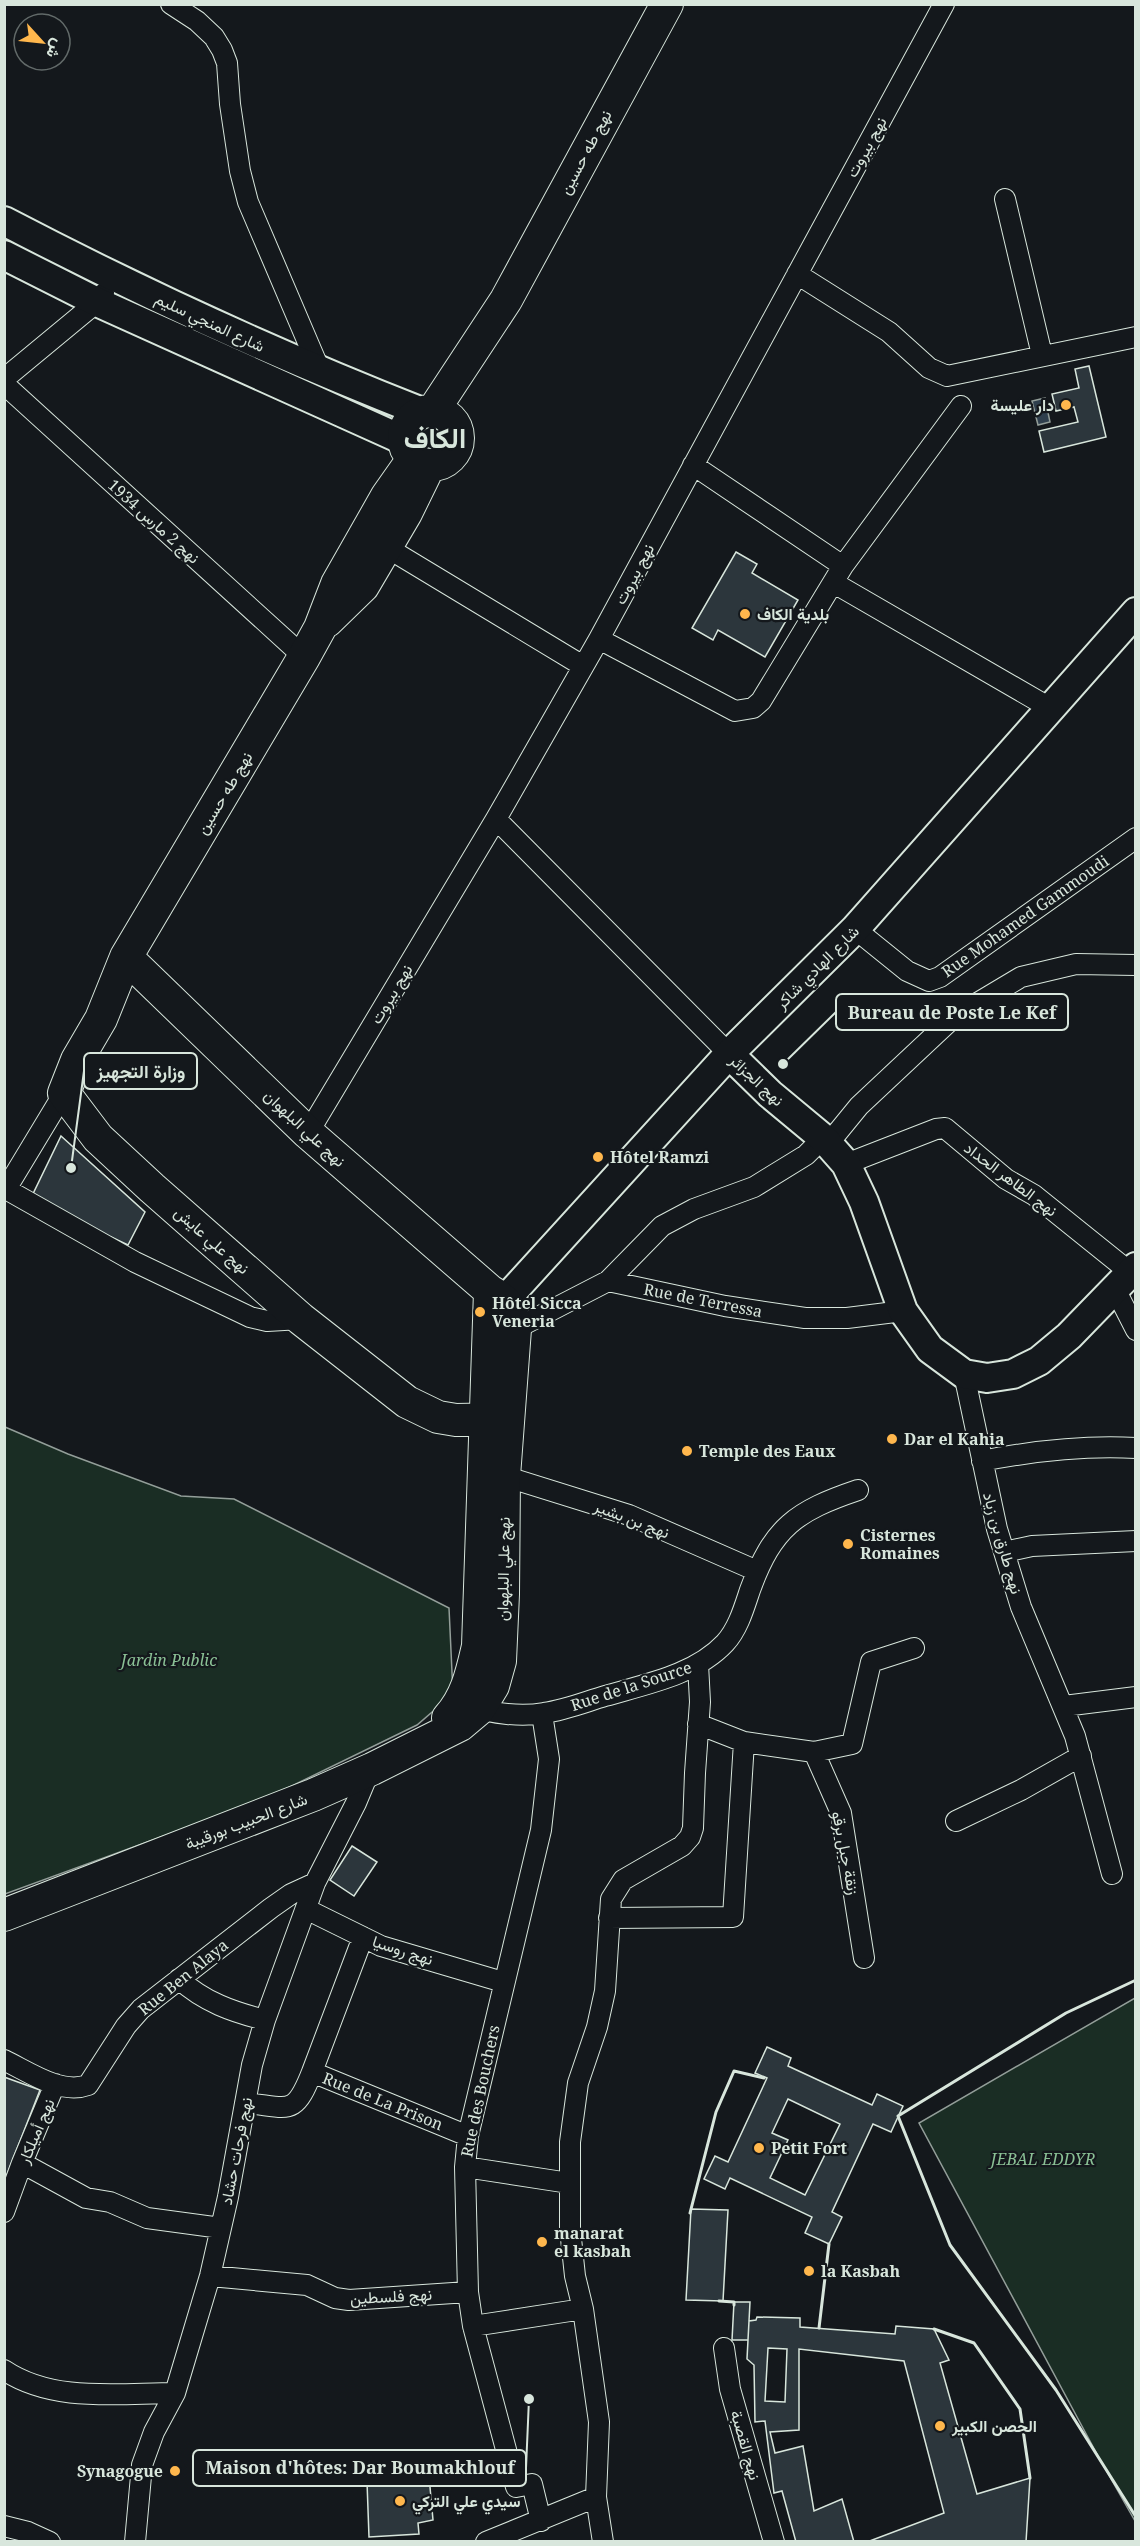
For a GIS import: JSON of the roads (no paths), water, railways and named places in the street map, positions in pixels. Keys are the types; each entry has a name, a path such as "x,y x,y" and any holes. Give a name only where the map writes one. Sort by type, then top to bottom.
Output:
{"main road":[{"name":"نهج طه حسين","path":"436,415 506,300 667,4"},
{"name":"شارع المنجي سليم","path":"4,221 115,279 321,373 436,415"},
{"name":"شارع المنجي سليم","path":"4,255 415,455"},
{"path":"436,415 458,434 458,446 451,457 441,464 415,455 405,429 412,419 436,415"},
{"name":"نهج طه حسين","path":"320,628 363,586 406,513 415,455"},
{"name":"نهج طه حسين","path":"126,957 304,657 320,628 337,584 387,496 415,455"},
{"name":"شارع الهادي شاكر","path":"500,1308 729,1054 855,929 1136,612"},
{"path":"64,1093 77,1060 101,1019 126,957"},
{"name":"نهج علي البلهوان","path":"126,957 308,1134 500,1308 496,1419 478,1646 470,1683 470,1706"},
{"name":"نهج الجزائر","path":"729,1054 832,1149 864,1202 903,1311 930,1348 964,1374"},
{"name":"نهج علي عايش","path":"64,1093 98,1138 301,1319 407,1402 438,1417 456,1420 496,1419"},
{"path":"964,1374 987,1378 1013,1374 1039,1361 1069,1336 1127,1277"},
{"name":"نهج علي البلهوان","path":"470,1706 493,1686 500,1661 504,1476 496,1419"},
{"name":"شارع الحبيب بورقيبة","path":"4,1915 313,1795 470,1706"},
{"name":"شارع الحبيب بورقيبة","path":"4,1902 370,1763"}],"street":[{"path":"171,4 197,21 214,37 222,50 227,63 230,104 240,171 248,202 321,373"},
{"name":"نهج بيروت","path":"308,1134 496,819 584,666 944,4"},
{"path":"1005,199 1042,355"},
{"path":"797,274 889,332 929,368 946,376 1136,337"},
{"path":"4,380 97,302 115,279"},
{"name":"نهج 2 مارس 1934","path":"4,384 304,657"},
{"path":"599,639 735,711 753,708 761,701 838,575 961,406"},
{"path":"693,465 838,575 1050,708"},
{"path":"386,547 584,666"},
{"name":"نهج الجزائر","path":"496,819 729,1054"},
{"name":"Rue Mohamed Gammoudi","path":"855,929 907,971 929,981 940,977 1136,838"},
{"path":"500,1308 608,1281 662,1226 694,1209 754,1187 806,1155 832,1149 860,1106 954,1017 1021,977 1076,964 1136,965"},
{"path":"64,1093 5,1189 135,1262 250,1317 267,1321 301,1319"},
{"name":"نهج الطاهر الحداد","path":"832,1149 945,1128 1006,1179 1034,1195 1127,1277"},
{"path":"1127,1277 1136,1330"},
{"name":"Rue de Terressa","path":"608,1281 725,1306 805,1318 847,1318 903,1311"},
{"name":"نهج طارق بن زياد","path":"964,1374 1004,1551 1022,1607 1064,1706 1081,1756 1112,1874"},
{"path":"982,1461 1060,1449 1100,1446 1136,1448"},
{"name":"نهج بن بشير","path":"504,1476 629,1515 757,1571"},
{"name":"Rue de la Source","path":"470,1706 503,1713 542,1714 667,1677 698,1664 725,1643 739,1622 757,1571 780,1532 794,1518 827,1500 858,1490"},
{"path":"1004,1551 1032,1546 1136,1541"},
{"path":"698,1724 744,1742 814,1752 852,1744 871,1662 914,1648"},
{"path":"603,2541 596,2497 600,2457 599,2422 583,2309 575,2276 570,2229 570,2142 578,2084 597,2027 605,1991 611,1899 623,1880 682,1846 690,1837 694,1815 700,1702 698,1664"},
{"path":"1064,1706 1136,1697"},
{"name":"Rue des Bouchers","path":"541,2521 532,2484 516,2487 474,2326 468,2292 465,2242 465,2167 468,2136 503,1982 537,1854 549,1759 542,1714"},
{"path":"609,1918 734,1917 744,1742"},
{"name":"زنقة جبل برقو","path":"814,1752 841,1814 864,1958"},
{"path":"956,1821 1021,1790 1081,1756"},
{"name":"نهج فرحات حشاد","path":"135,2541 142,2465 154,2432 175,2393 210,2276 252,2065 265,2020 315,1883 370,1763"},
{"name":"Rue Ben Alaya","path":"4,2060 55,2084 79,2088 88,2085 126,2026 141,2009 271,1908 291,1894 315,1883"},
{"name":"نهج روسيا","path":"306,1909 394,1951 432,1959 503,1982"},
{"path":"312,2072 363,1937"},
{"path":"179,1980 191,1990 232,2012 265,2020"},
{"name":"Rue de La Prison","path":"245,2103 288,2107 302,2096 312,2072 468,2136"},
{"name":"نهج أميلكار","path":"4,2212 55,2084"},
{"path":"22,2163 86,2198 110,2202 147,2218 221,2228"},
{"path":"465,2167 569,2183"},
{"name":"نهج فلسطين","path":"210,2276 307,2285 335,2298 349,2300 468,2292"},
{"path":"474,2326 583,2309"},
{"name":"نهج القصبة","path":"724,2348 729,2389 774,2541"},
{"path":"4,2370 15,2377 67,2393 175,2393"},
{"path":"486,2541 541,2521 596,2497"},
{"path":"4,2526 51,2541"}],"water":[{"path":"1045,398 1050,422 1038,425 1032,401"}],"place":[{"name":"دار عليسة","path":"1066,405"},
{"name":"بلدية الكاف","path":"745,614"},
{"name":"Bureau de Poste Le Kef","path":"783,1064"},
{"name":"Hôtel Ramzi","path":"598,1157"},
{"name":"وزارة التجهيز","path":"71,1168"},
{"name":"Hôtel Sicca Veneria","path":"480,1312"},
{"name":"Dar el Kahia","path":"892,1439"},
{"name":"Temple des Eaux","path":"687,1451"},
{"name":"Cisternes Romaines","path":"848,1544"},
{"name":"Petit Fort","path":"759,2148"},
{"name":"manarat el kasbah","path":"542,2242"},
{"name":"la Kasbah","path":"809,2271"},
{"name":"Maison d'hôtes: Dar Boumakhlouf","path":"529,2399"},
{"name":"الحصن الكبير","path":"940,2426"},
{"name":"Synagogue","path":"175,2471"},
{"name":"سيدي علي التركي","path":"400,2501"}],"district":[{"name":"الكاف","path":"435,437"}],"park label":[{"name":"Jardin Public","path":"169,1660"},
{"name":"JEBAL EDDYR","path":"1043,2159"}]}
